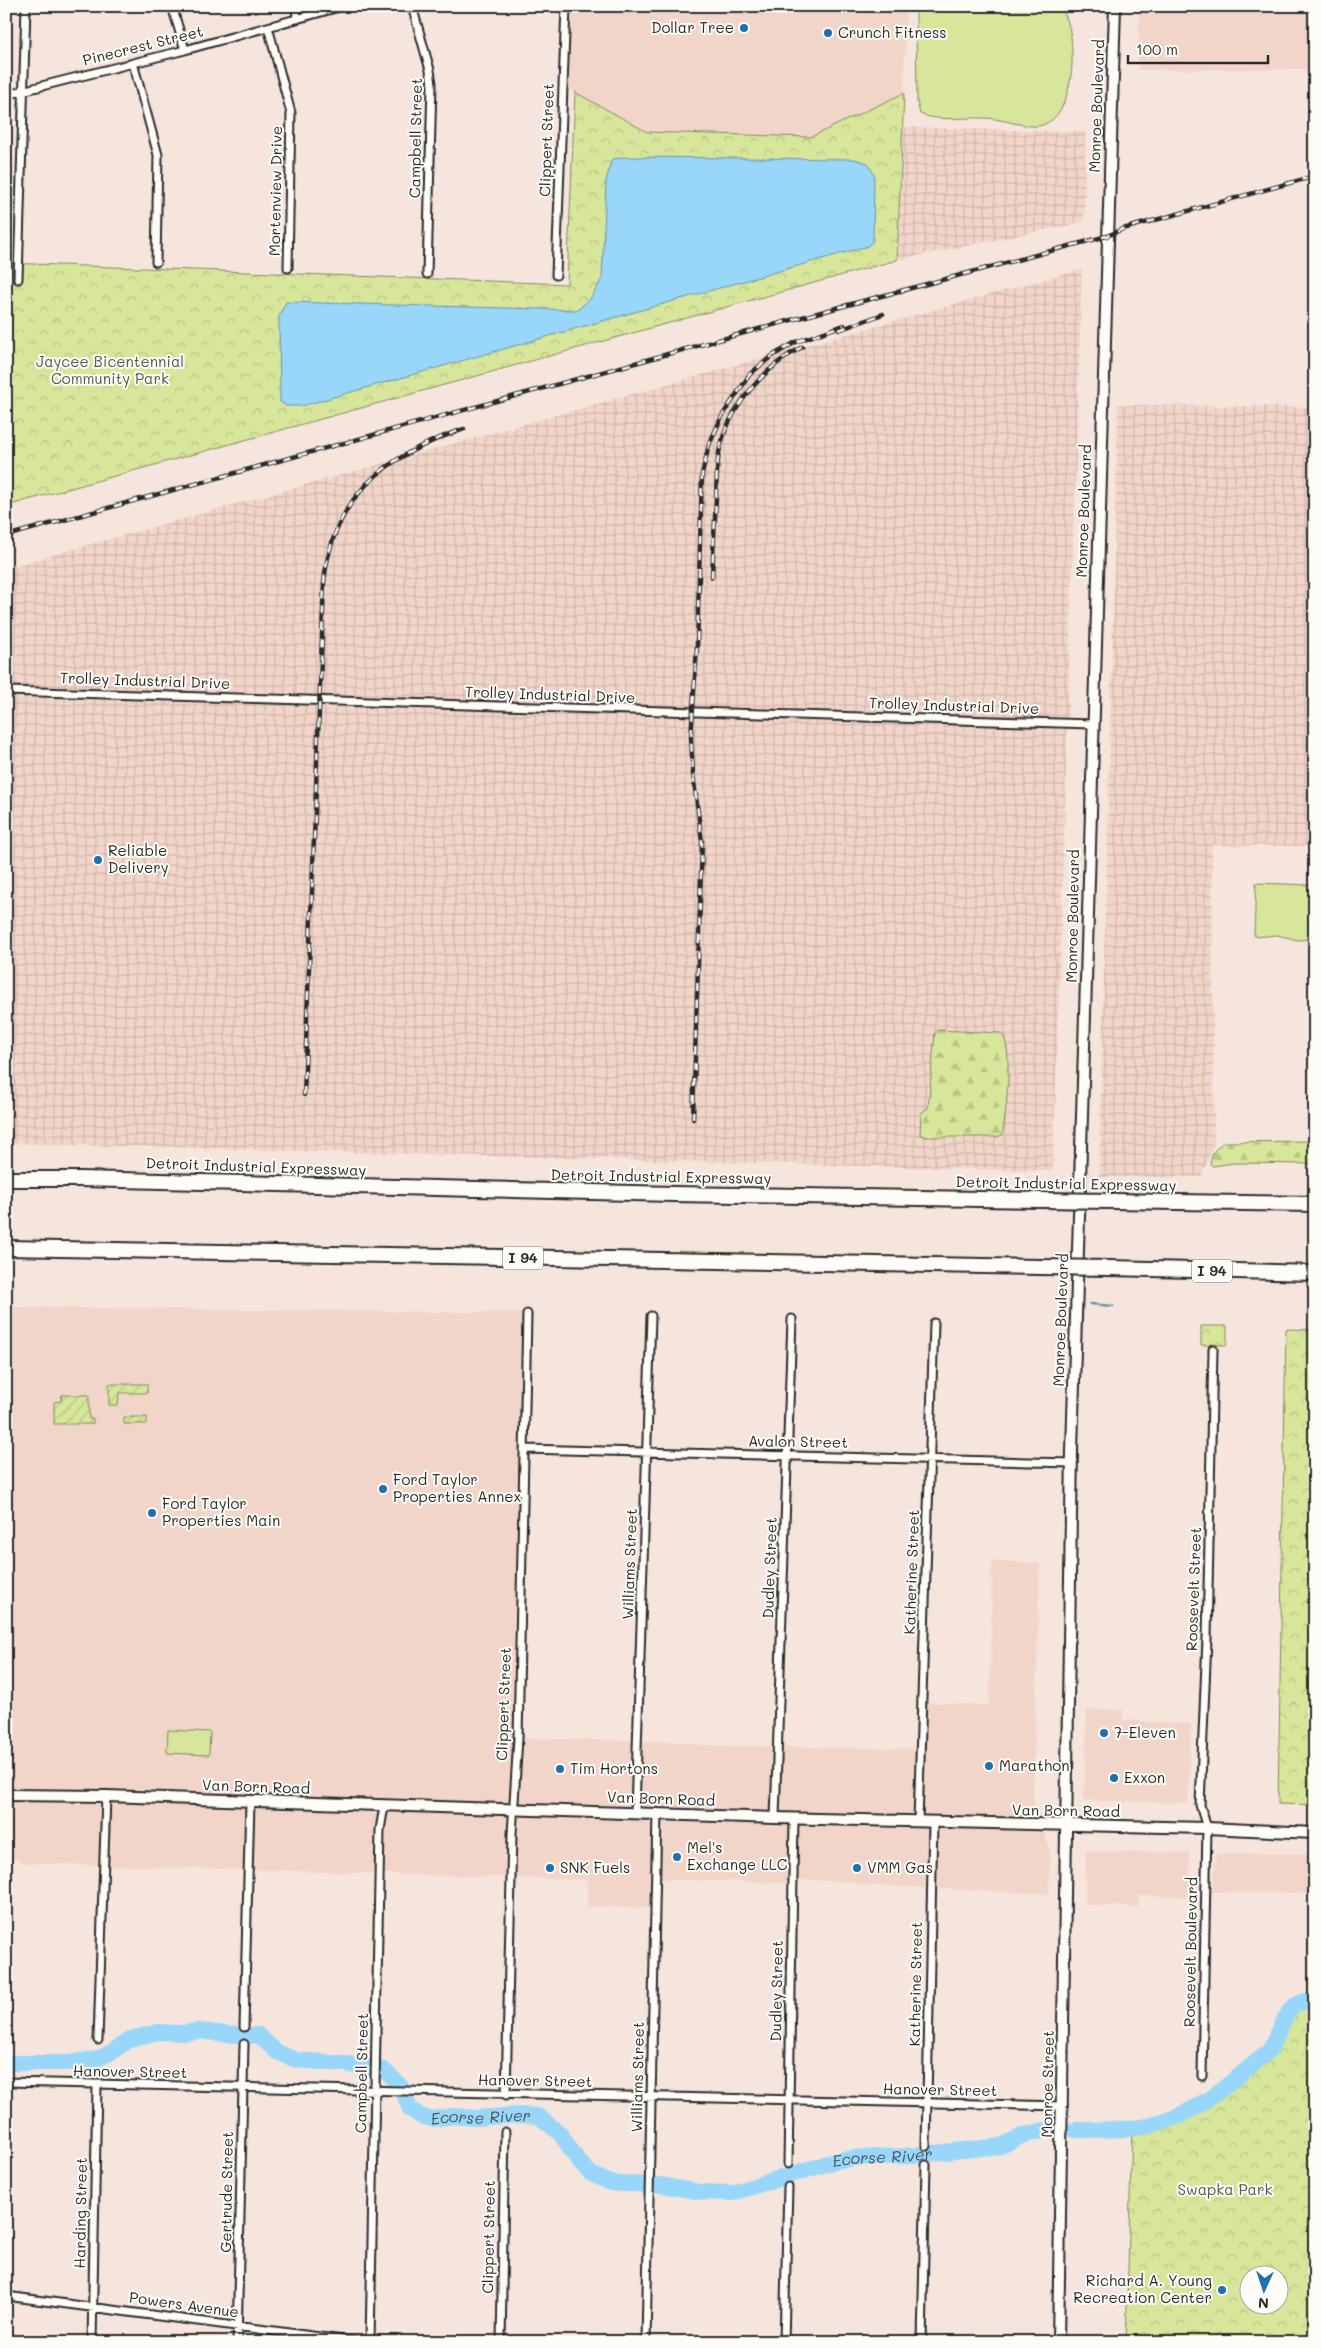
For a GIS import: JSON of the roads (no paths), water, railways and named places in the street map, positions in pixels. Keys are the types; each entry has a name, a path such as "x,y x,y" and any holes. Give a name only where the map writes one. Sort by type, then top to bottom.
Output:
{"highway":[{"path":"6,1172 80,1178"},
{"name":"Detroit Industrial Expressway","path":"6,1180 80,1178 673,1194 1315,1204"},
{"name":"I 94","path":"6,1248 1109,1268 1315,1274"}],"street":[{"path":"18,279 26,6"},
{"path":"172,6 185,50"},
{"path":"296,6 296,19"},
{"name":"Pinecrest Street","path":"6,95 185,50 343,6"},
{"name":"Campbell Street","path":"412,6 430,70 432,84 427,274"},
{"name":"Clippert Street","path":"556,275 566,6"},
{"name":"Monroe Boulevard","path":"1065,1826 1072,1463 1092,724 1115,6"},
{"name":"Mortenview Drive","path":"268,27 291,113 288,268"},
{"path":"133,63 158,155 156,262"},
{"name":"Trolley Industrial Drive","path":"6,691 1092,724"},
{"name":"Clippert Street","path":"506,2095 527,1314"},
{"name":"Williams Street","path":"635,1812 651,1316"},
{"name":"Dudley Street","path":"775,1818 792,1319"},
{"name":"Katherine Street","path":"918,1822 934,1323"},
{"name":"Roosevelt Street","path":"1207,1828 1200,1805 1207,1639 1213,1349"},
{"name":"Avalon Street","path":"524,1449 1072,1463"},
{"name":"Van Born Road","path":"6,1795 106,1796 250,1802 635,1812 794,1819 1207,1828 1315,1833"},
{"path":"98,2040 106,1796"},
{"path":"244,2028 250,1802"},
{"name":"Campbell Street","path":"370,2342 380,1839 384,1806"},
{"name":"Williams Street","path":"646,2342 657,1813"},
{"name":"Dudley Street","path":"788,2164 794,1819"},
{"name":"Katherine Street","path":"926,2146 933,1822"},
{"name":"Monroe Street","path":"1058,2342 1067,1850 1065,1826"},
{"name":"Roosevelt Boulevard","path":"1202,2076 1207,1828"},
{"name":"Gertrude Street","path":"237,2342 244,2044"},
{"name":"Hanover Street","path":"7,2082 376,2090 506,2095 1063,2106"},
{"name":"Harding Street","path":"92,2342 97,2085"},
{"name":"Clippert Street","path":"501,2342 506,2132"},
{"path":"922,2342 926,2165"},
{"path":"784,2342 788,2187"},
{"name":"Powers Avenue","path":"6,2296 358,2342"}],"water":[{"path":"627,157 854,159 868,163 874,175 873,240 868,246 302,406 286,406 280,402 279,316 286,302 577,310 590,299 602,279 606,181 612,159"}],"waterway":[{"path":"1090,1304 1113,1306"},
{"name":"Ecorse River","path":"1075,2130 1143,2127 1168,2120 1199,2105 1228,2085 1268,2052 1285,2019 1296,2005 1304,2001 1315,2000"},
{"name":"Ecorse River","path":"6,2065 10,2063 68,2063 97,2059 112,2052 130,2039 158,2032 181,2033 200,2031 244,2036 258,2035 277,2052 296,2060 346,2064 384,2070 400,2085 410,2109 422,2117 432,2119 453,2116 476,2118 521,2115 538,2116 560,2133 579,2162 591,2174 611,2183 661,2185 700,2192 732,2193 835,2161 853,2158 906,2156 1001,2146 1022,2136 1049,2129"}],"railway":[{"path":"6,536 795,319 1107,236 1123,229 1315,176"},
{"path":"839,330 883,314"},
{"path":"693,1119 702,842 693,774 691,738 697,647 702,474 709,445 722,416 750,374 772,356 796,342 844,325"},
{"path":"712,577 717,464 719,450 726,429 742,401 763,375 802,347"},
{"path":"304,1095 324,583 329,552 338,526 351,503 368,483 388,466 410,452 464,429"}],"place":[{"name":"Dollar Tree","path":"744,28"},
{"name":"Crunch Fitness","path":"828,33"},
{"name":"Reliable Delivery","path":"98,860"},
{"name":"Ford Taylor Properties Annex","path":"383,1489"},
{"name":"Ford Taylor Properties Main","path":"152,1513"},
{"name":"7-Eleven","path":"1104,1733"},
{"name":"Marathon","path":"989,1766"},
{"name":"Tim Hortons","path":"560,1769"},
{"name":"Exxon","path":"1114,1778"},
{"name":"Mel's Exchange LLC","path":"677,1857"},
{"name":"SNK Fuels","path":"550,1868"},
{"name":"VMM Gas","path":"857,1868"},
{"name":"Richard A. Young Recreation Center","path":"1222,2290"}],"park label":[{"name":"Jaycee Bicentennial Community Park","path":"110,370"},
{"name":"Swapka Park","path":"1225,2190"}]}
